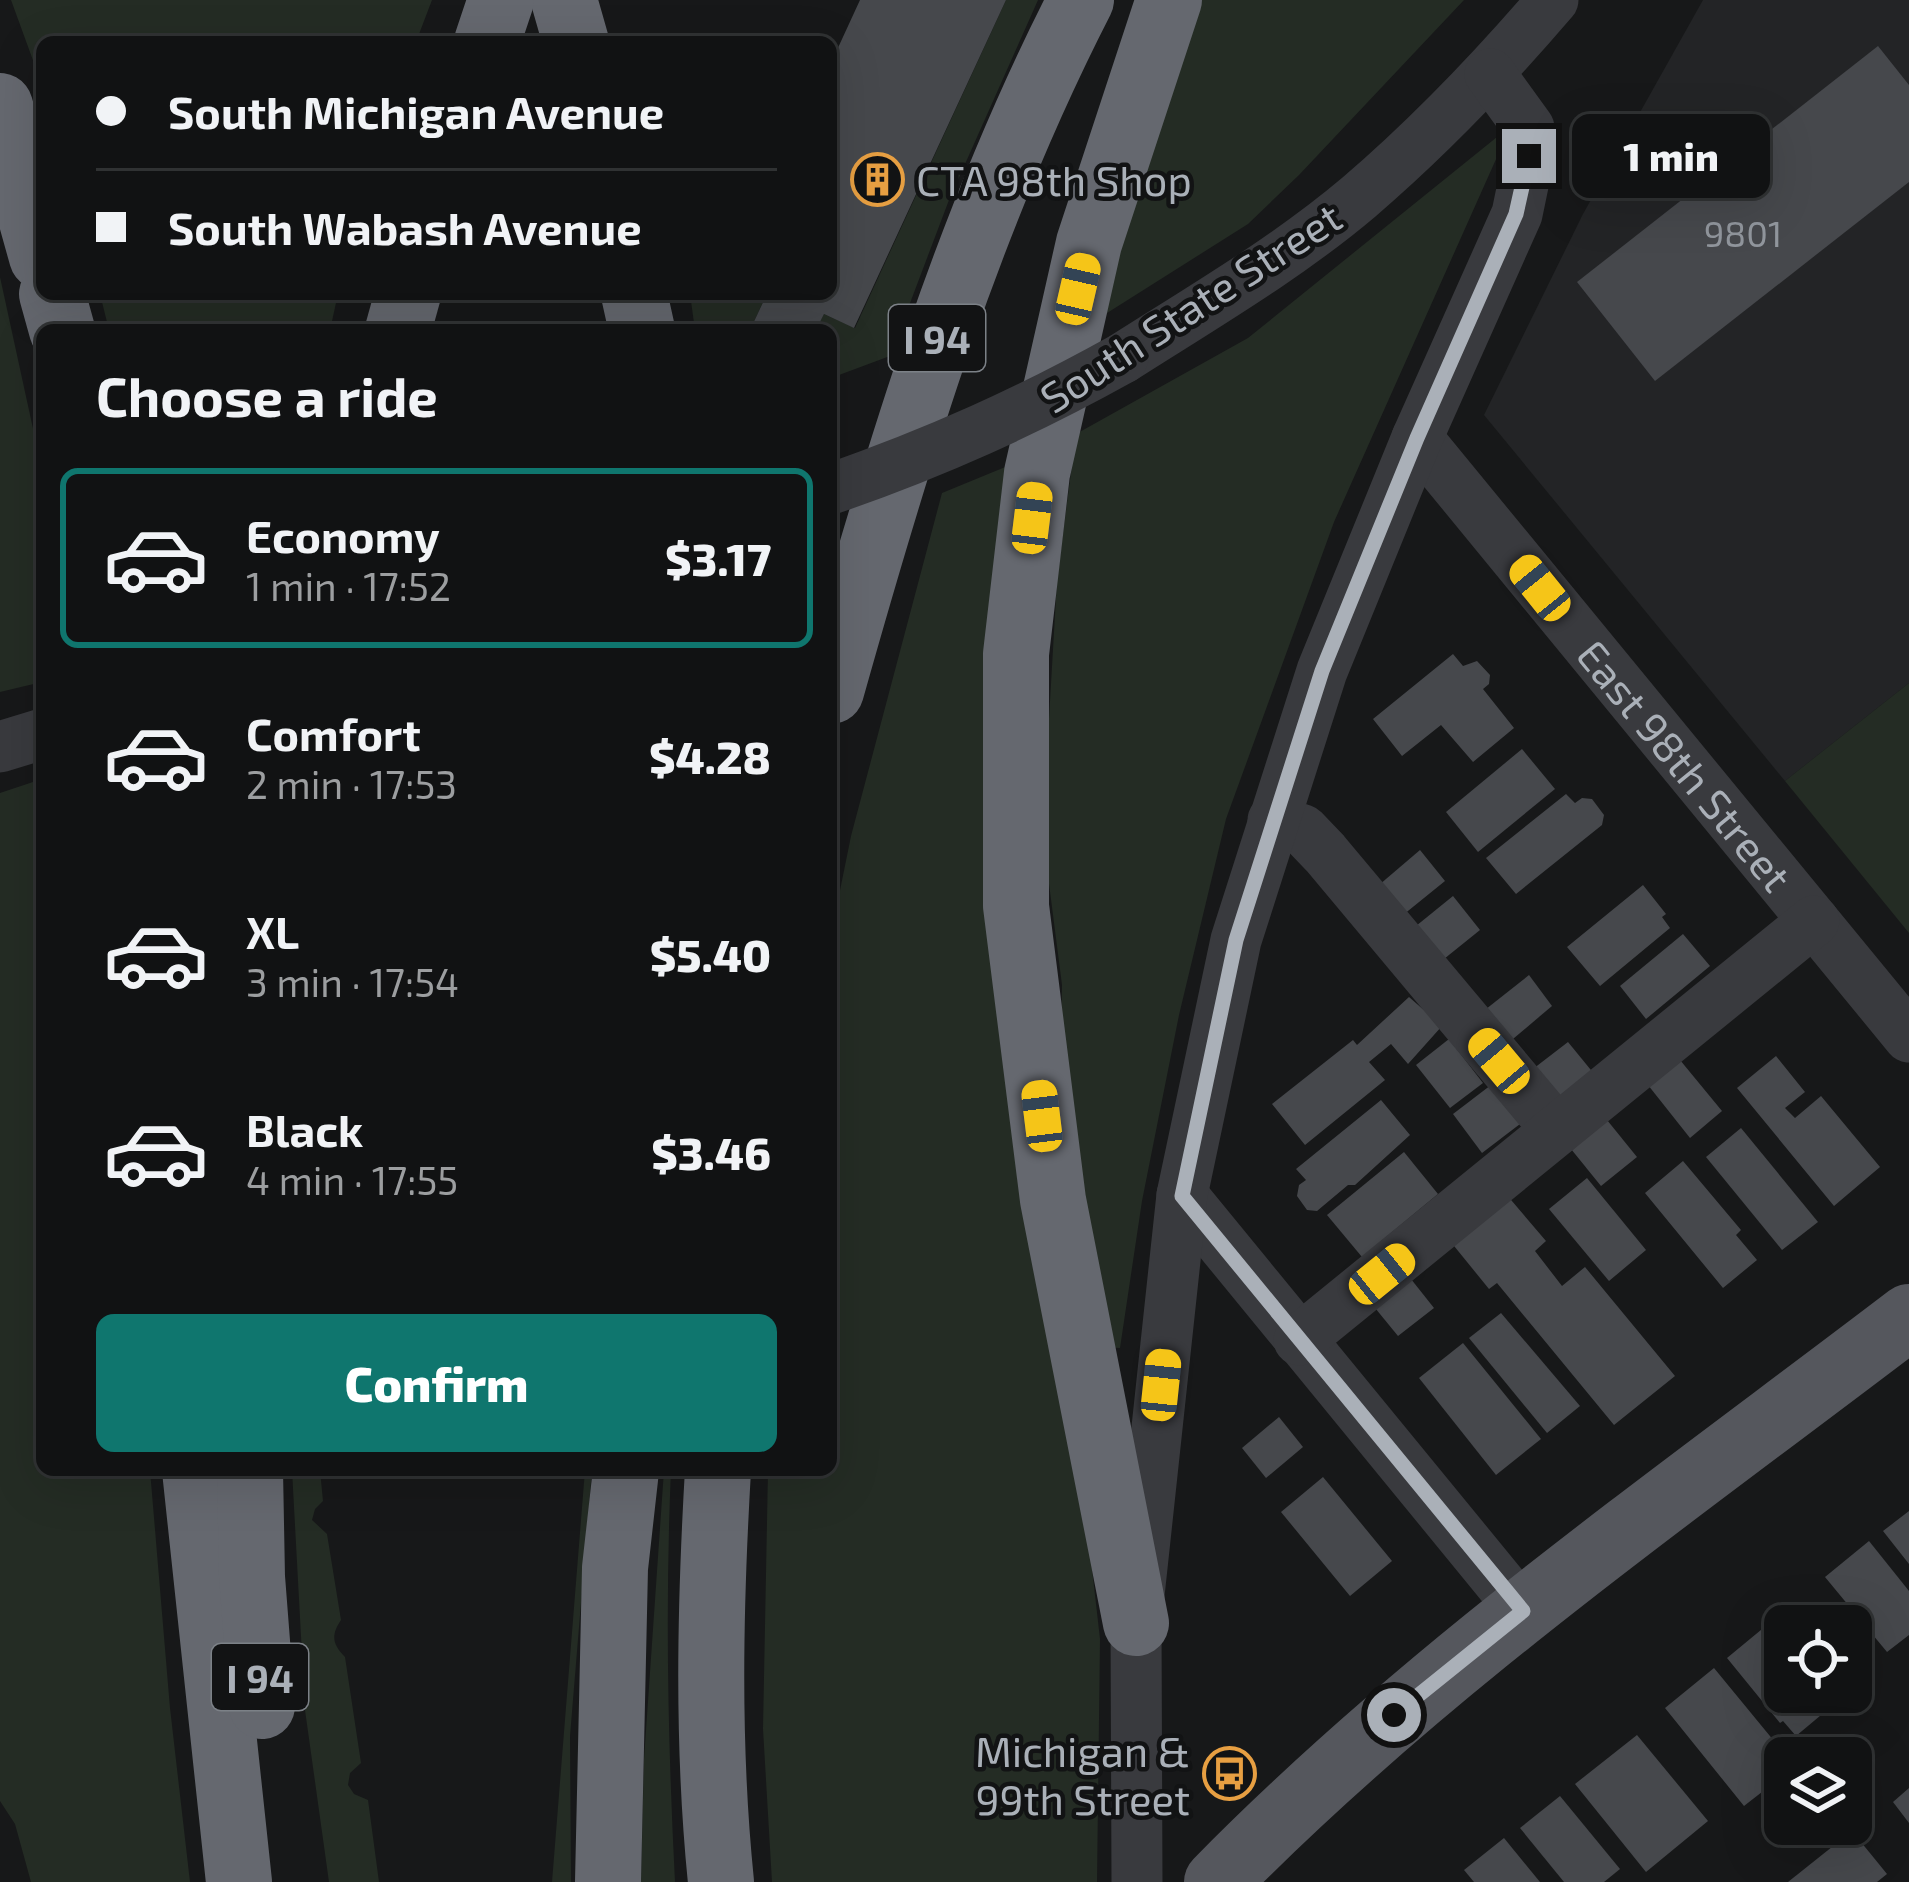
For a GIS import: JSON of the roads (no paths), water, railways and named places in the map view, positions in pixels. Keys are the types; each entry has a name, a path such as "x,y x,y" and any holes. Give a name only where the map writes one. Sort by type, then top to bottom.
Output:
{"highway":[{"path":"490,36 502,0"},
{"path":"563,0 574,36"},
{"name":"I 94","path":"837,669 949,301 1003,163 1082,0"},
{"path":"1136,1623 1053,1200 1018,929 1016,654 1037,472 1089,243 1169,0"},
{"path":"0,106 36,235"},
{"path":"196,1476 239,1882"},
{"name":"I 94","path":"250,1476 252,1576 268,1785 284,1882"},
{"path":"608,1882 615,1568 625,1476"},
{"path":"718,1476 711,1597 714,1814 721,1882"}],"main road":[{"path":"1217,1882 1394,1715 1909,1317"}],"street":[{"name":"South State Street","path":"837,487 960,442 1026,412 1124,358 1249,278 1358,198 1490,74 1553,0"},
{"path":"1137,1882 1136,1623 1182,1196 1236,940 1322,671 1516,214 1529,156 1528,128 1490,74"},
{"name":"East 98th Street","path":"1417,438 1909,1037"},
{"path":"1273,820 1303,830 1325,853 1558,1130"},
{"path":"1299,1340 1814,921"},
{"path":"1182,1196 1523,1611"}],"place":[{"name":"CTA 98th Shop","path":"877,179"},
{"name":"Michigan & 99th Street","path":"1229,1774"}]}
